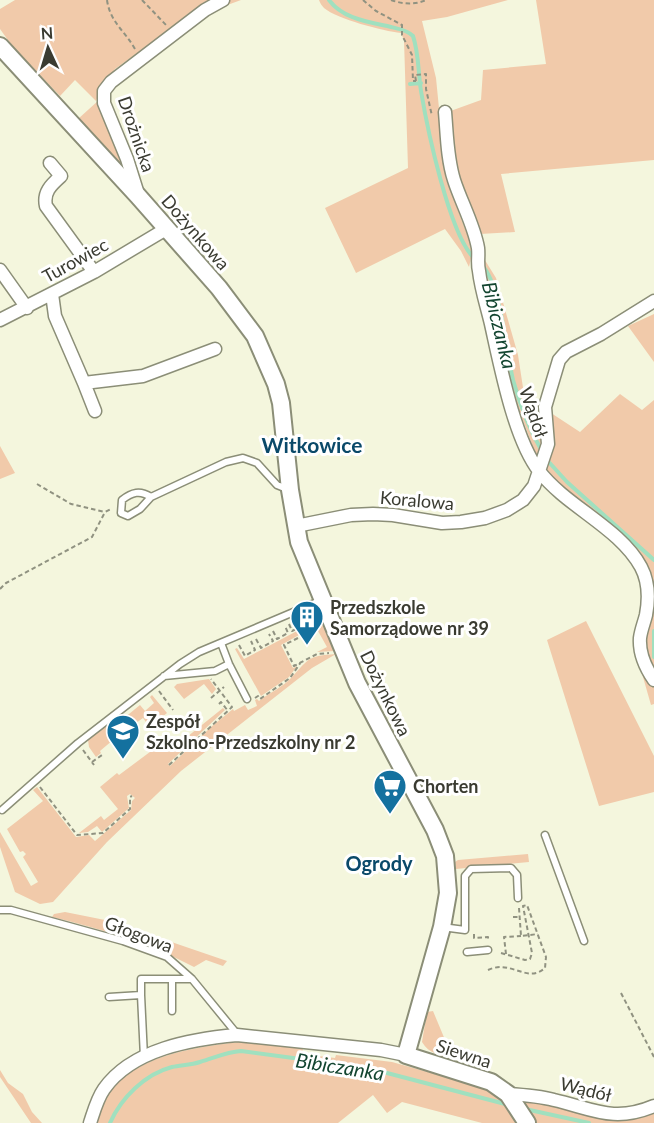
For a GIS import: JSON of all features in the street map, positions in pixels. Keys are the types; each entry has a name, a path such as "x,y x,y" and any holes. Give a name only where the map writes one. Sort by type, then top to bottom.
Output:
{"street":[{"name":"Drożnicka","path":"138,196 127,159 104,103 104,91 111,82 205,10 223,0"},
{"name":"Dożynkowa","path":"0,46 138,196 242,316 266,359 281,403 290,490 299,542 366,702 435,830 445,856 448,892 442,927 406,1055"},
{"name":"Wądół","path":"445,112 453,177 478,251 478,270 505,384 522,436 540,466 564,497 624,543 642,568 648,587 646,614 640,637 641,655 654,680"},
{"path":"50,163 61,176 48,189 45,197 46,206 94,272"},
{"name":"Turowiec","path":"0,320 94,272 166,229"},
{"path":"0,270 27,308"},
{"path":"52,294 55,316 95,411"},
{"name":"Koralowa","path":"296,526 351,515 373,514 442,523 484,518 507,510 524,500 534,486 548,444 545,407 559,360 566,352 601,334 654,301"},
{"path":"84,383 143,376 215,348"},
{"path":"90,1123 98,1100 118,1073 144,1057 178,1045 215,1037 237,1035 381,1050 406,1055"},
{"name":"Siewna","path":"406,1055 491,1082 511,1098 525,1120"},
{"name":"Wądół","path":"511,1098 531,1095 610,1115 628,1114 654,1106"}],"lane":[{"path":"151,497 137,492 128,494 122,500 121,513 128,516 151,497 226,462 243,458 257,463 277,486 290,490"},
{"path":"2,810 78,743 180,664 221,643 322,600"},
{"path":"221,643 247,699"},
{"path":"163,676 215,671 229,663"},
{"path":"545,835 584,941"},
{"path":"442,927 465,930 465,876 471,868 511,868 517,875 518,898"},
{"name":"Głogowa","path":"0,910 11,910 123,940 167,957 192,979 237,1035"},
{"path":"467,952 488,950"},
{"path":"144,1057 141,979 192,979"},
{"path":"172,979 172,1011"},
{"path":"109,997 141,995"}],"path":[{"path":"107,0 110,17 129,38 141,59"},
{"path":"142,0 174,34"},
{"path":"363,0 376,11 402,25 402,35 412,55 413,81 416,81 415,75 426,74 426,89 432,118"},
{"path":"391,0 400,3 420,3 426,0"},
{"path":"37,484 71,504 105,512 120,506"},
{"path":"0,589 6,583 92,537 105,512"},
{"path":"289,624 292,631 300,627 296,621 304,616"},
{"path":"273,631 277,639 288,633 285,626"},
{"path":"256,639 261,648 273,641 269,633"},
{"path":"298,638 284,645 294,666 317,654 334,653"},
{"path":"239,645 245,656 255,650 251,641"},
{"path":"224,652 244,643"},
{"path":"267,694 290,678 301,662"},
{"path":"169,765 232,707 209,678"},
{"path":"162,685 157,688 174,710"},
{"path":"211,698 224,687"},
{"path":"219,704 221,702 228,711"},
{"path":"78,743 93,763 102,755"},
{"path":"38,786 77,835 103,833 130,809 132,795"},
{"path":"518,898 522,936"},
{"path":"488,970 496,966 504,966 533,974 540,973 545,968 546,957 528,905 523,906 530,958 525,960 501,953"},
{"path":"513,917 520,917"},
{"path":"465,922 473,921 474,938 488,937 488,950"},
{"path":"506,954 504,937 538,934"},
{"path":"621,993 654,1057"}],"shaded area":[{"path":"15,0 241,0 211,11 204,5 115,69 100,90 96,101 75,80 60,96 13,47 0,29 0,9"},
{"path":"319,0 508,0 447,17 422,21 436,78 446,179 473,250 469,267 445,229 356,273 325,208 408,168 404,40 401,33 372,27 330,12"},
{"path":"536,0 654,0 654,160 501,174 515,232 480,234 455,175 445,113 481,100 483,70 546,64"},
{"path":"99,100 127,173 78,119"},
{"path":"483,257 496,278 518,355 524,394 543,444 537,458 511,388 481,271"},
{"path":"654,314 654,362 628,326"},
{"path":"620,394 642,410 654,400 654,704 651,705 633,642 636,628 651,606 653,583 640,555 568,494 544,469 553,447 551,413 580,432"},
{"path":"0,446 15,473 0,479"},
{"path":"586,621 654,756 654,792 599,806 547,640"},
{"path":"311,623 323,626 335,651 317,652 327,647"},
{"path":"297,631 299,635 281,645 293,668 297,666 289,677 261,696 235,649 237,648 244,659"},
{"path":"336,654 312,668 181,771 107,842 53,902 40,904 15,892 0,847 0,832 31,886 38,882 23,857 26,854 23,851 20,852 7,829 43,801 33,790 37,787 76,837 89,835 95,841 131,810 132,801 135,798 130,794 127,796 129,808 102,832 97,826 88,832 79,833 101,816 104,820 118,809 100,787 117,773 119,775 162,743 166,748 169,746 172,749 223,708 225,710 168,764 170,766 233,709 234,711 245,705 248,710 257,706 255,700 259,701 284,684 310,659"},
{"path":"209,679 216,689 212,694 204,684 184,699 174,687 177,684"},
{"path":"152,695 167,713 155,723 157,727 152,730 143,718 129,728 126,726 122,729 118,723 140,705 145,711 154,703 150,697"},
{"path":"107,724 116,734 111,737 113,740 96,757 89,747 88,740"},
{"path":"528,854 529,862 456,869 455,862 458,860"},
{"path":"65,912 110,921 227,961 223,966 206,960 194,967 124,937 52,917 54,914"},
{"path":"433,1011 453,1059 431,1052 422,1042 427,1012"},
{"path":"238,1042 303,1048 302,1054 335,1058 336,1055 392,1062 485,1088 497,1096 516,1123 482,1123 402,1102 387,1113 373,1095 338,1123 96,1123 115,1085 142,1066 189,1050"},
{"path":"0,1070 8,1083 23,1094 32,1112 42,1123 31,1123 0,1077"},
{"path":"519,1099 528,1099 609,1118 654,1109 654,1123 536,1123"}],"waterway":[{"name":"Bibiczanka","path":"329,0 349,16 403,30 413,36 424,108 440,179 456,227 474,258"},
{"path":"410,84 421,83"},
{"name":"Bibiczanka","path":"482,265 494,288 519,399 543,453"},
{"name":"Bibiczanka","path":"547,460 567,482 654,560"},
{"name":"Bibiczanka","path":"654,631 654,657"},
{"name":"Bibiczanka","path":"110,1123 127,1096 152,1075 172,1067 241,1051 368,1068 509,1105"},
{"name":"Bibiczanka","path":"525,1109 589,1123"}],"place":[{"name":"Przedszkole Samorządowe nr 39","path":"307,646"},
{"name":"Zespół Szkolno-Przedszkolny nr 2","path":"123,760"},
{"name":"Chorten","path":"390,815"}],"district":[{"name":"Witkowice","path":"312,444"},
{"name":"Ogrody","path":"379,863"}]}
